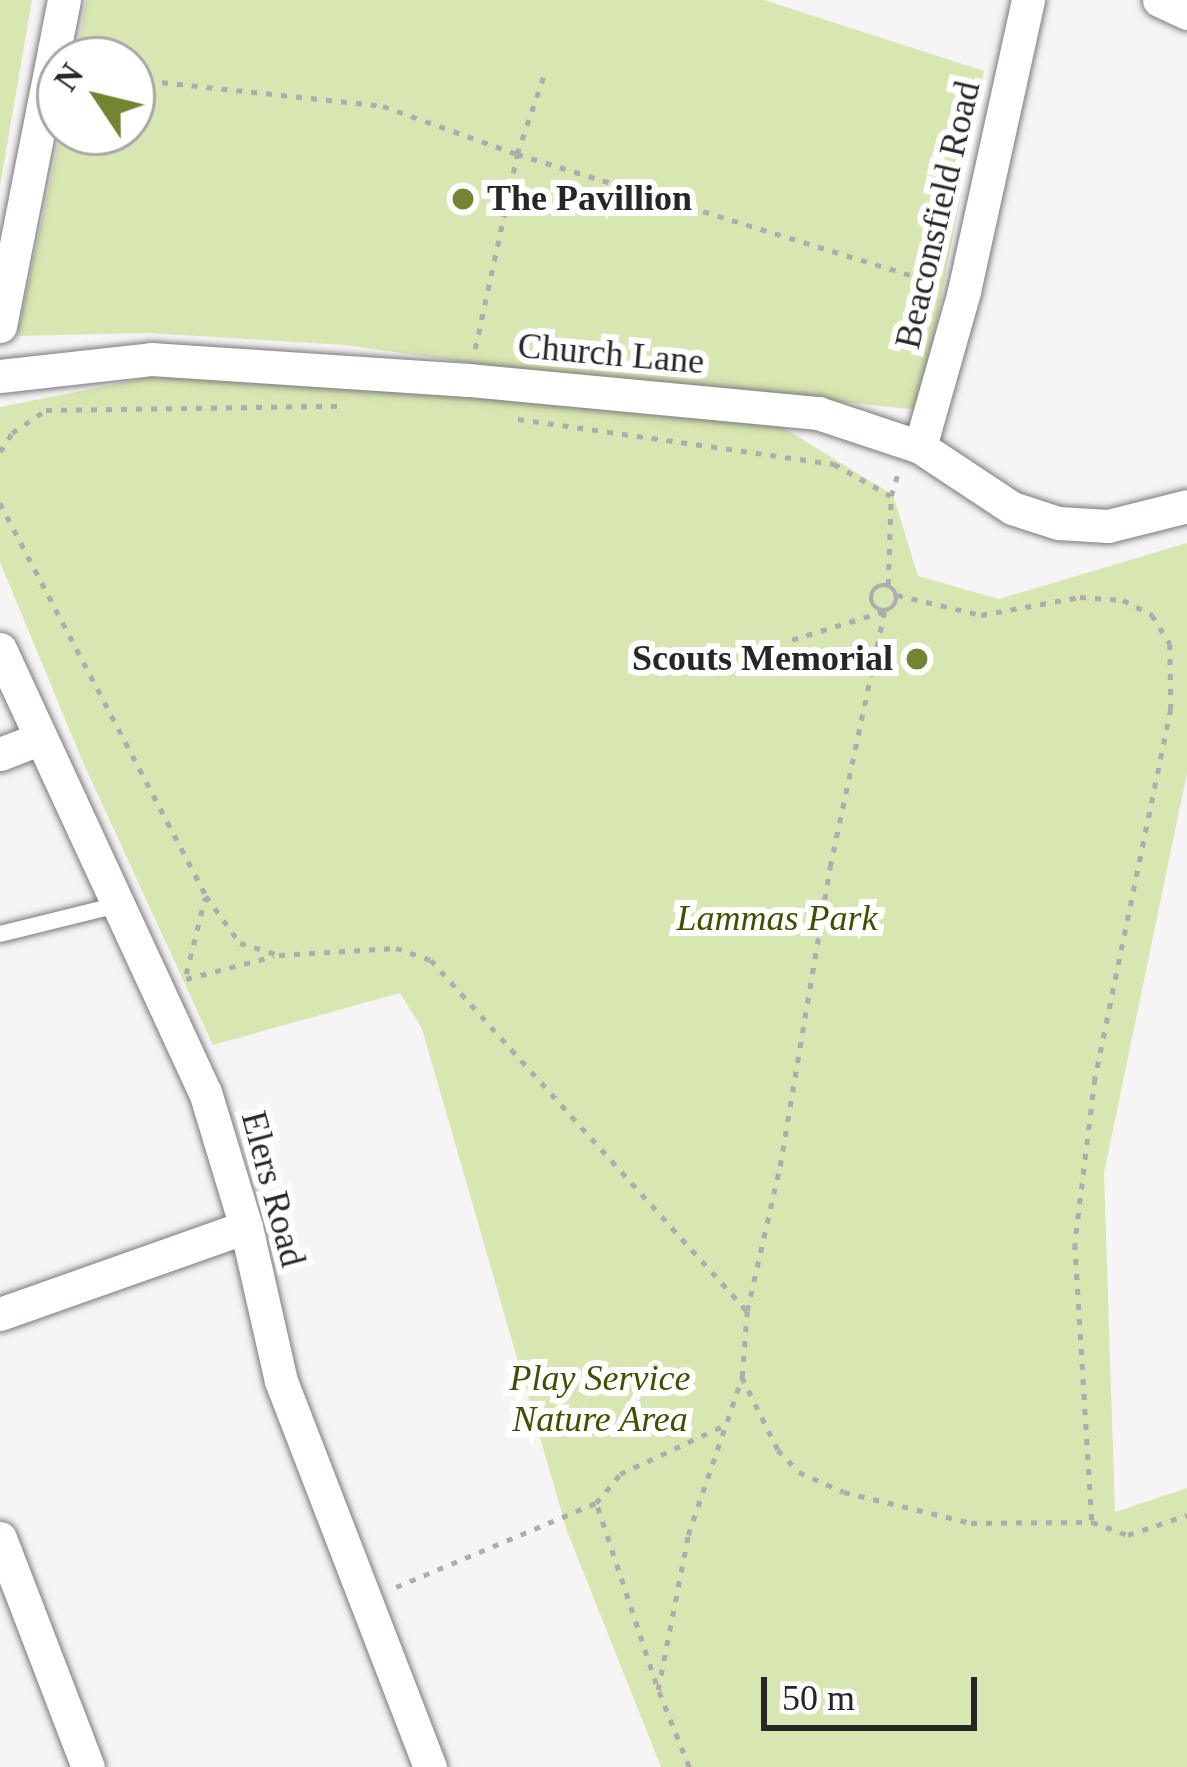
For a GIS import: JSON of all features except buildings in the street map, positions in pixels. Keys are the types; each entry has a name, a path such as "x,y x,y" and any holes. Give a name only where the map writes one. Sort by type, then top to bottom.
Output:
{"street":[{"path":"0,326 64,0"},
{"name":"Beaconsfield Road","path":"914,444 964,291 1028,0"},
{"path":"1159,0 1187,13"},
{"name":"Church Lane","path":"0,376 151,359 469,380 818,413 914,444 1012,508 1058,523 1108,526 1187,506"},
{"name":"Elers Road","path":"0,649 117,905 171,985 246,1227 281,1381 430,1767"},
{"path":"0,754 39,740"},
{"path":"0,1314 246,1227"},
{"path":"0,1538 88,1767"}],"lane":[{"path":"0,934 117,905"}],"path":[{"path":"469,380 517,154 544,75"},
{"path":"156,82 383,106 517,154 964,291"},
{"path":"0,452 13,433 46,410 346,406"},
{"path":"511,418 834,464 891,496"},
{"path":"914,444 891,496 888,585 897,595 981,615 1080,597 1124,600 1152,615 1170,644 1172,709 1095,1079 1075,1244 1092,1522"},
{"path":"0,503 206,896 240,943 279,955"},
{"path":"884,612 870,601 873,591 888,585"},
{"path":"786,642 884,612 895,605 897,595"},
{"path":"658,1690 688,1535 742,1376 747,1311 780,1166 830,866 884,612"},
{"path":"171,985 187,957 206,896"},
{"path":"171,985 279,955 396,948 431,960 747,1311"},
{"path":"742,1376 778,1450 800,1472 844,1492 971,1523 1092,1522 1128,1534 1187,1515"},
{"path":"364,1601 596,1503 620,1474 726,1424"},
{"path":"596,1503 688,1767"}],"green space":[{"path":"0,0 32,0 0,186"},
{"path":"86,0 764,0 984,71 920,410 514,369 345,345 148,333 17,336 56,156 156,156 156,36 80,36"},
{"name":"Lammas Park","path":"151,377 583,399 774,422 893,495 918,576 999,599 1187,543 1187,773 1104,1173 1115,1512 1187,1488 1187,1767 661,1767 567,1531 422,1029 400,993 213,1045 82,760 0,562 0,407"}],"place":[{"name":"The Pavillion","path":"463,199"},
{"name":"Scouts Memorial","path":"917,659"}],"park label":[{"name":"Play Service Nature Area","path":"600,1398"}]}
